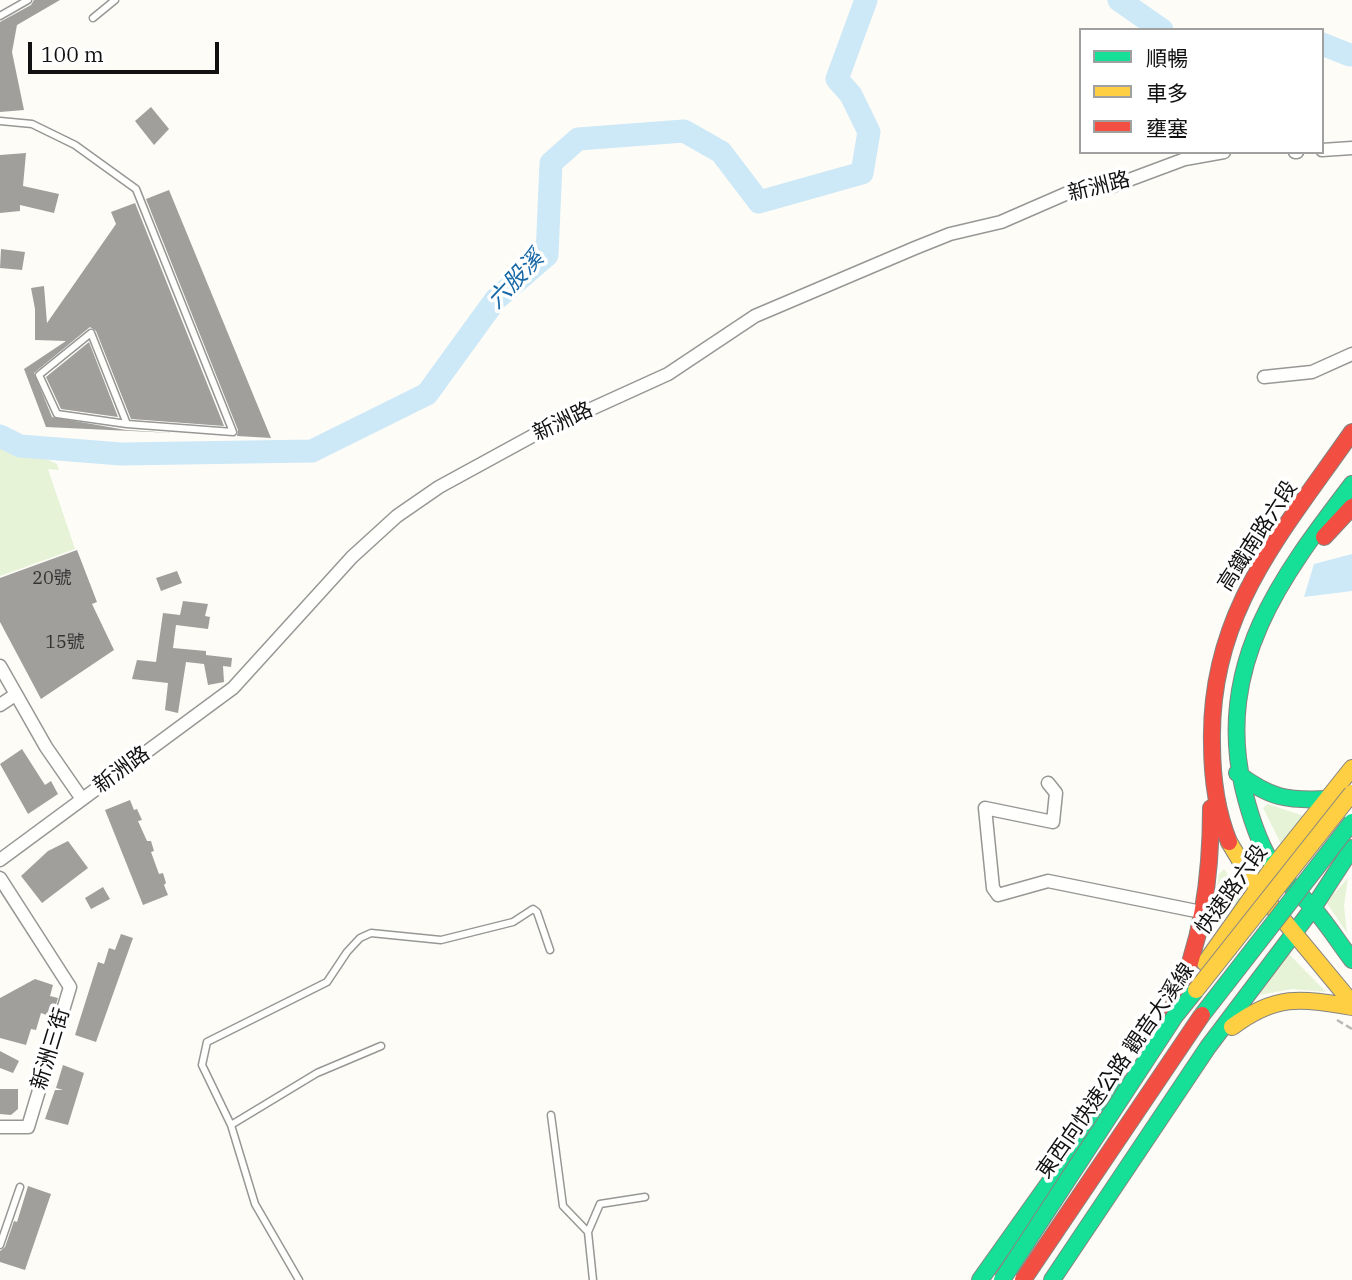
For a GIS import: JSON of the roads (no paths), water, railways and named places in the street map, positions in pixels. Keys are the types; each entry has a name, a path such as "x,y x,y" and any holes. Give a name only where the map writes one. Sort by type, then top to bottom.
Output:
{"main road":[{"name":"高鐵南路六段","path":"1352,432 1251,578 1236,608 1222,641 1212,687 1210,738 1217,815 1237,859 1257,890 1295,931 1352,1005"},
{"name":"高鐵南路六段","path":"1352,484 1280,582 1260,617 1247,653 1238,691 1232,737 1237,772 1273,867 1313,908 1352,960"},
{"name":"高鐵南路六段","path":"1280,582 1352,507"},
{"path":"1172,1009 1188,978 1206,913 1211,871 1210,738"},
{"name":"快速路六段","path":"980,1280 1273,867 1352,768"},
{"path":"1237,772 1266,795 1293,801 1327,799"},
{"name":"東西向快速公路 觀音大溪線","path":"1002,1280 1175,1016 1352,793"},
{"name":"東西向快速公路 觀音大溪線","path":"1023,1280 1192,1027 1352,822"},
{"path":"1052,1280 1208,1047 1313,908 1352,848"},
{"path":"1208,1047 1254,1009 1276,1000 1301,999 1352,1005"}],"street":[{"path":"1324,150 1352,148"},
{"name":"新洲路","path":"0,860 233,688 352,557 397,516 439,487 536,434 668,374 716,340 767,311 950,234 1001,222 1070,192 1110,187 1185,159 1213,154"},
{"path":"1264,377 1312,372 1352,354"},
{"path":"0,666 15,695 82,799"},
{"path":"0,705 15,695"},
{"path":"1048,783 1056,793 1053,822 985,808 993,888 998,895 1048,881 1206,913"},
{"name":"新洲三街","path":"0,878 70,988 28,1127 0,1127"}],"lane":[{"path":"0,16 28,0"},
{"path":"93,18 116,0"},
{"path":"0,121 32,124 75,145 136,190 233,432 127,424 57,414 39,375 91,333 127,424"},
{"path":"299,1280 255,1204 231,1125 202,1066 202,1054 207,1042 327,982 347,952 360,938 371,933 441,940 513,922 533,909 537,912 550,950"},
{"path":"231,1125 317,1073 381,1045"},
{"path":"551,1115 562,1206 588,1231"},
{"path":"0,1245 20,1186"},
{"path":"593,1280 588,1231 600,1204 645,1197"}],"water":[{"path":"1352,554 1352,591 1304,597 1314,564"}],"waterway":[{"name":"六股溪","path":"0,436 20,446 121,454 312,451 427,394 496,299 547,255 551,163 578,139 684,131 721,152 759,202 862,173 869,132 851,95 837,79 866,0"},
{"path":"1119,0 1159,28"},
{"path":"1324,45 1350,55"}]}
